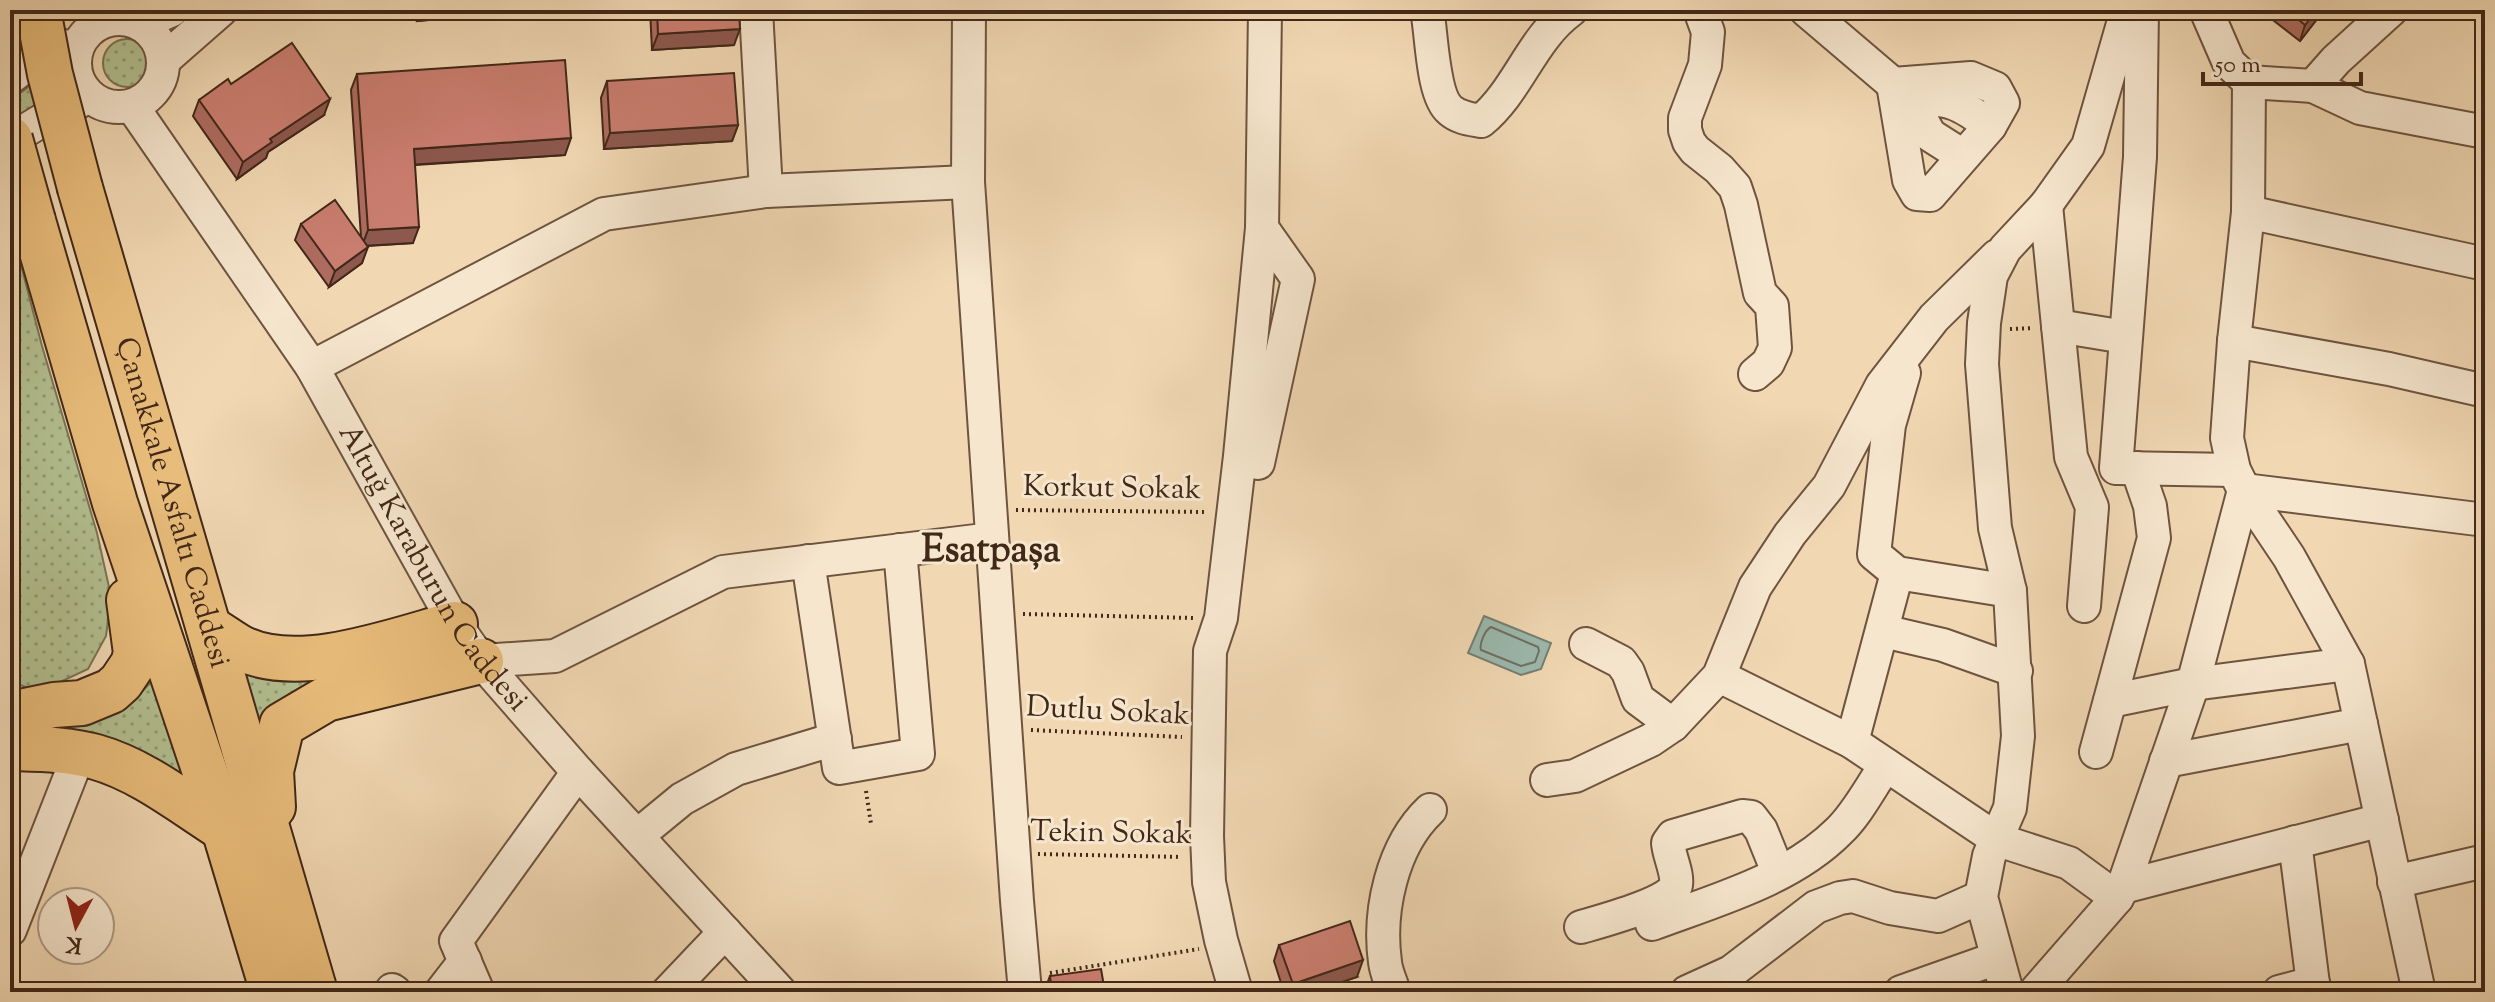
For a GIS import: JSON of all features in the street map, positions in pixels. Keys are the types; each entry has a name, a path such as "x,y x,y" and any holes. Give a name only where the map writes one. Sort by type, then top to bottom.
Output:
{"highway":[{"name":"Çanakkale Asfaltı Caddesi","path":"38,10 50,74 80,188 315,992"},
{"name":"Çanakkale Asfaltı Caddesi","path":"10,139 115,503 224,829 273,992"},
{"path":"10,714 82,703 111,691 133,664 135,639 115,503"},
{"path":"209,628 242,649 272,657 313,658 359,651 455,624"},
{"path":"275,853 271,771 282,725 326,699 481,661"},
{"path":"10,701 54,705"},
{"path":"10,748 57,749 113,762 224,829"}],"street":[{"path":"140,24 172,10"},
{"path":"164,60 221,10"},
{"path":"756,10 766,191"},
{"path":"969,10 968,182 1024,984"},
{"path":"1236,992 1222,946 1209,882 1210,651 1221,618 1262,228 1265,10"},
{"path":"1427,10 1438,86 1448,109 1465,119 1481,121 1497,108 1557,20 1571,10"},
{"path":"1700,10 1708,32 1705,65 1685,118 1685,130 1695,150 1735,187 1760,293 1772,306 1775,348 1768,363 1755,374"},
{"path":"1806,10 1901,91 1930,135 1963,156"},
{"path":"1547,780 1575,776 1651,740 1673,725 1719,676 1755,587 1790,534 1829,486 1882,385 1934,318 2046,205 2088,146 2127,10"},
{"path":"2096,752 2154,538 2150,506 2126,468 2125,337 2140,157 2142,10"},
{"path":"2206,10 2229,63 2249,82 2313,86 2360,108 2485,132"},
{"path":"2313,86 2336,60 2391,10"},
{"path":"10,78 33,60 81,38 93,27 108,20 125,18 140,24 157,39 164,60 159,83 152,93 132,106 110,107 90,97 82,88 74,63 81,38"},
{"path":"1971,78 1995,88 2003,103 1990,126 1930,195 1917,194 1909,180 1901,91 1971,78"},
{"path":"2249,82 2248,212 2227,438 2239,480 2289,557 2348,664 2419,992"},
{"path":"10,139 90,97"},
{"name":"Altuğ Karaburun Caddesi","path":"132,106 312,367 455,624 481,661 578,772 780,992"},
{"path":"312,367 604,214 766,191 968,182"},
{"path":"2046,205 2071,457 2092,507 2084,606"},
{"path":"2248,212 2485,264"},
{"path":"2005,249 1991,276 1982,364 1995,528 2010,591 2018,736 2010,808 1989,856 1981,897 2007,992"},
{"path":"2058,326 2125,337"},
{"path":"1917,341 1889,425 1874,554 1897,573 2010,591"},
{"path":"2234,341 2389,369 2485,391"},
{"path":"2080,477 2126,468 2239,480 2485,520"},
{"path":"2035,992 2120,892 2193,684 2239,480"},
{"path":"481,661 555,656 723,572 900,550 991,524"},
{"path":"808,561 839,768 918,754 900,550"},
{"path":"1852,742 1897,573"},
{"path":"1883,631 1943,645 2016,671"},
{"path":"1586,644 1621,662 1638,699 1673,725"},
{"path":"2110,701 2193,684 2348,664"},
{"path":"1719,676 1852,742 1998,840 2069,863 2120,892 2382,820"},
{"path":"2166,761 2361,724"},
{"path":"637,836 682,799 736,769 835,739"},
{"path":"10,930 79,754"},
{"path":"1652,924 1761,882 1815,852 1842,829 1886,765"},
{"path":"478,992 456,941 578,772"},
{"path":"1394,992 1385,964 1385,903 1401,848 1415,824 1430,810"},
{"path":"1581,927 1658,902 1674,892 1677,884 1668,843 1673,836 1742,816 1751,817 1816,907"},
{"path":"2279,992 2314,988 2295,842"},
{"path":"2394,882 2485,861"},
{"path":"1687,992 1731,972 1816,907 1840,898 1853,896 1890,908 1938,916 1981,897"},
{"path":"668,992 725,932"},
{"path":"1901,992 1997,958"},
{"path":"441,992 465,961"}],"path":[{"path":"1983,331 2058,326"},
{"name":"Korkut Sokak","path":"991,524 1233,513"},
{"path":"997,613 1221,618"},
{"name":"Dutlu Sokak","path":"1005,729 1209,738"},
{"path":"863,763 871,824"},
{"name":"Tekin Sokak","path":"1014,854 1208,857"},
{"path":"1024,984 1222,946"}],"green space":[{"path":"127,39 144,46 151,63 144,80 127,87 110,80 103,63 110,46"},
{"path":"53,68 71,94 10,125 10,101"},
{"path":"10,223 42,346 97,533 111,596 106,636 88,669 58,683 28,688 10,681"},
{"path":"452,642 306,689 256,726 241,673 303,675"},
{"path":"155,678 192,790 148,755 116,740 64,731 10,731 127,707"}],"water":[{"path":"1484,616 1551,643 1541,669 1521,675 1468,653"}],"building":[{"path":"657,10 739,10 740,29 658,34"},
{"path":"2287,10 2317,10 2305,25"},
{"path":"292,43 330,99 270,139 272,142 243,162 199,100 228,79 231,84"},
{"path":"565,60 571,138 414,149 419,227 368,230 357,74"},
{"path":"734,73 738,125 610,133 607,81"},
{"path":"335,200 368,247 335,271 301,224"},
{"path":"1350,921 1363,960 1293,984 1279,945"},
{"path":"1101,969 1105,992 1052,992 1050,976"}],"railway":[{"path":"10,18 23,10"}],"district":[{"name":"Esatpaşa","path":"991,552"}]}
